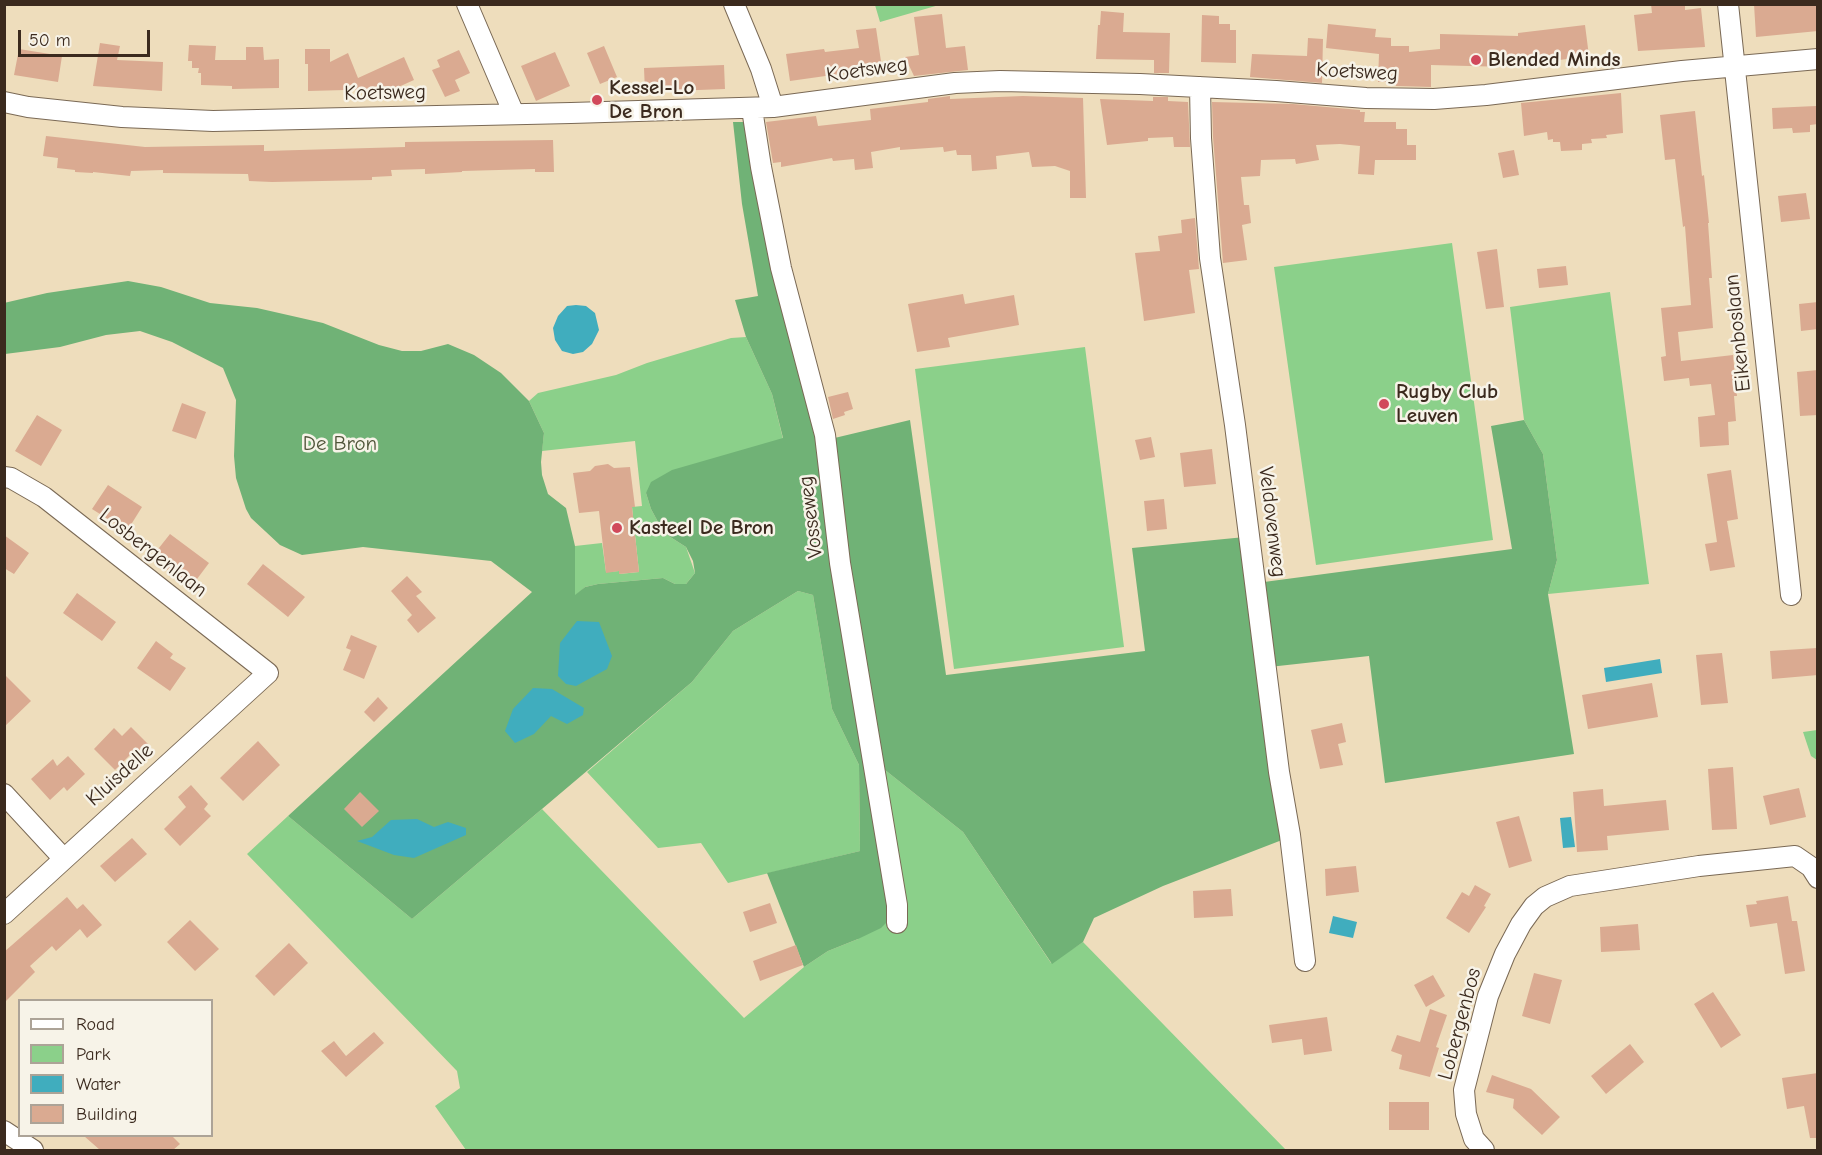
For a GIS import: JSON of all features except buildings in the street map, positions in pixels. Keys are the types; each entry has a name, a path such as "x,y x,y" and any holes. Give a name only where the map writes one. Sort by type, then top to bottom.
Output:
{"street":[{"path":"467,4 514,114"},
{"path":"734,4 761,69 773,107"},
{"path":"1728,4 1736,66"},
{"name":"Koetsweg","path":"4,102 28,107 122,117 213,121 752,109 955,83 1000,81 1200,87 1366,98 1434,99 1818,59"},
{"name":"Eikenboslaan","path":"1736,66 1791,595"},
{"name":"Veldovenweg","path":"1200,87 1201,138 1210,258 1235,425 1305,961"},
{"name":"Vosseweg","path":"752,109 781,268 825,435 840,563 897,905 897,923"},
{"name":"Losbergenlaan","path":"4,477 11,478 44,497 268,673"},
{"name":"Kluisdelle","path":"4,914 268,673"},
{"path":"4,794 64,859"},
{"name":"Lobergenbos","path":"1484,1150 1474,1139 1466,1114 1464,1089 1488,996 1505,954 1521,924 1534,906 1545,897 1570,886 1699,866 1795,856 1811,867 1818,878"},
{"path":"4,1131 33,1150"}],"green space":[{"path":"875,4 939,5 880,22"},
{"name":"De Bron","path":"733,122 747,122 822,441 910,420 946,675 1145,651 1132,548 1245,537 1264,582 1512,549 1491,426 1524,420 1543,454 1557,560 1548,594 1574,754 1385,783 1369,656 1260,668 1282,840 1163,886 1094,918 1083,942 1052,964 963,832 880,766 879,816 889,920 881,928 828,951 804,967 767,873 860,851 859,765 832,709 813,595 798,591 733,631 692,682 412,919 288,816 532,592 491,561 363,547 302,555 280,545 251,518 236,478 234,456 236,400 223,368 172,342 140,331 106,335 60,347 5,354 4,303 47,293 128,281 161,287 210,303 257,308 323,323 379,345 402,351 421,351 448,344 474,355 501,373 529,401 544,433 541,462 542,475 548,494 566,508 575,546 575,595 585,587 598,584 663,578 675,584 686,584 695,573 693,561 686,547 664,533 651,509 646,493 651,482 672,470 783,438 772,394 746,337 735,300 758,296 742,204"},
{"name":"Rugby Club Leuven","path":"1452,243 1493,540 1316,565 1274,267"},
{"path":"1610,292 1649,584 1548,594 1557,560 1543,454 1524,420 1510,307"},
{"path":"746,337 772,394 783,439 646,493 651,509 664,533 686,547 695,573 686,584 675,584 663,578 598,584 585,587 575,596 575,546 602,543 606,572 619,571 619,574 639,572 632,507 642,506 635,441 542,451 544,433 529,401 538,393 616,375 647,363 731,338"},
{"path":"1085,347 1124,647 954,669 915,369"},
{"path":"798,591 813,595 832,709 859,765 860,851 728,883 701,843 658,848 587,772 692,682 733,631"},
{"path":"1818,730 1817,760 1811,756 1803,732"},
{"path":"880,766 963,832 1051,963 1083,942 1286,1150 466,1150 435,1106 460,1088 457,1071 247,854 288,816 412,919 542,809 744,1018 804,967 828,951 858,939"}],"water":[{"path":"567,306 586,306 595,313 599,330 592,344 583,352 573,354 562,351 555,340 553,328 558,316"},
{"path":"577,621 599,622 612,656 607,669 576,686 566,684 558,676 560,643"},
{"path":"1660,659 1662,673 1606,682 1604,668"},
{"path":"533,688 552,689 584,708 583,715 567,724 551,716 534,734 515,743 505,731 513,709"},
{"path":"1571,817 1575,847 1563,848 1560,818"},
{"path":"417,819 434,827 448,822 466,828 466,835 414,858 394,855 357,841 372,837 391,820"},
{"path":"1333,916 1357,922 1353,938 1329,933"}],"place":[{"name":"Blended Minds","path":"1476,60"},
{"name":"Kessel-Lo De Bron","path":"597,100"},
{"name":"Rugby Club Leuven","path":"1384,404"},
{"name":"Kasteel De Bron","path":"617,528"}]}
